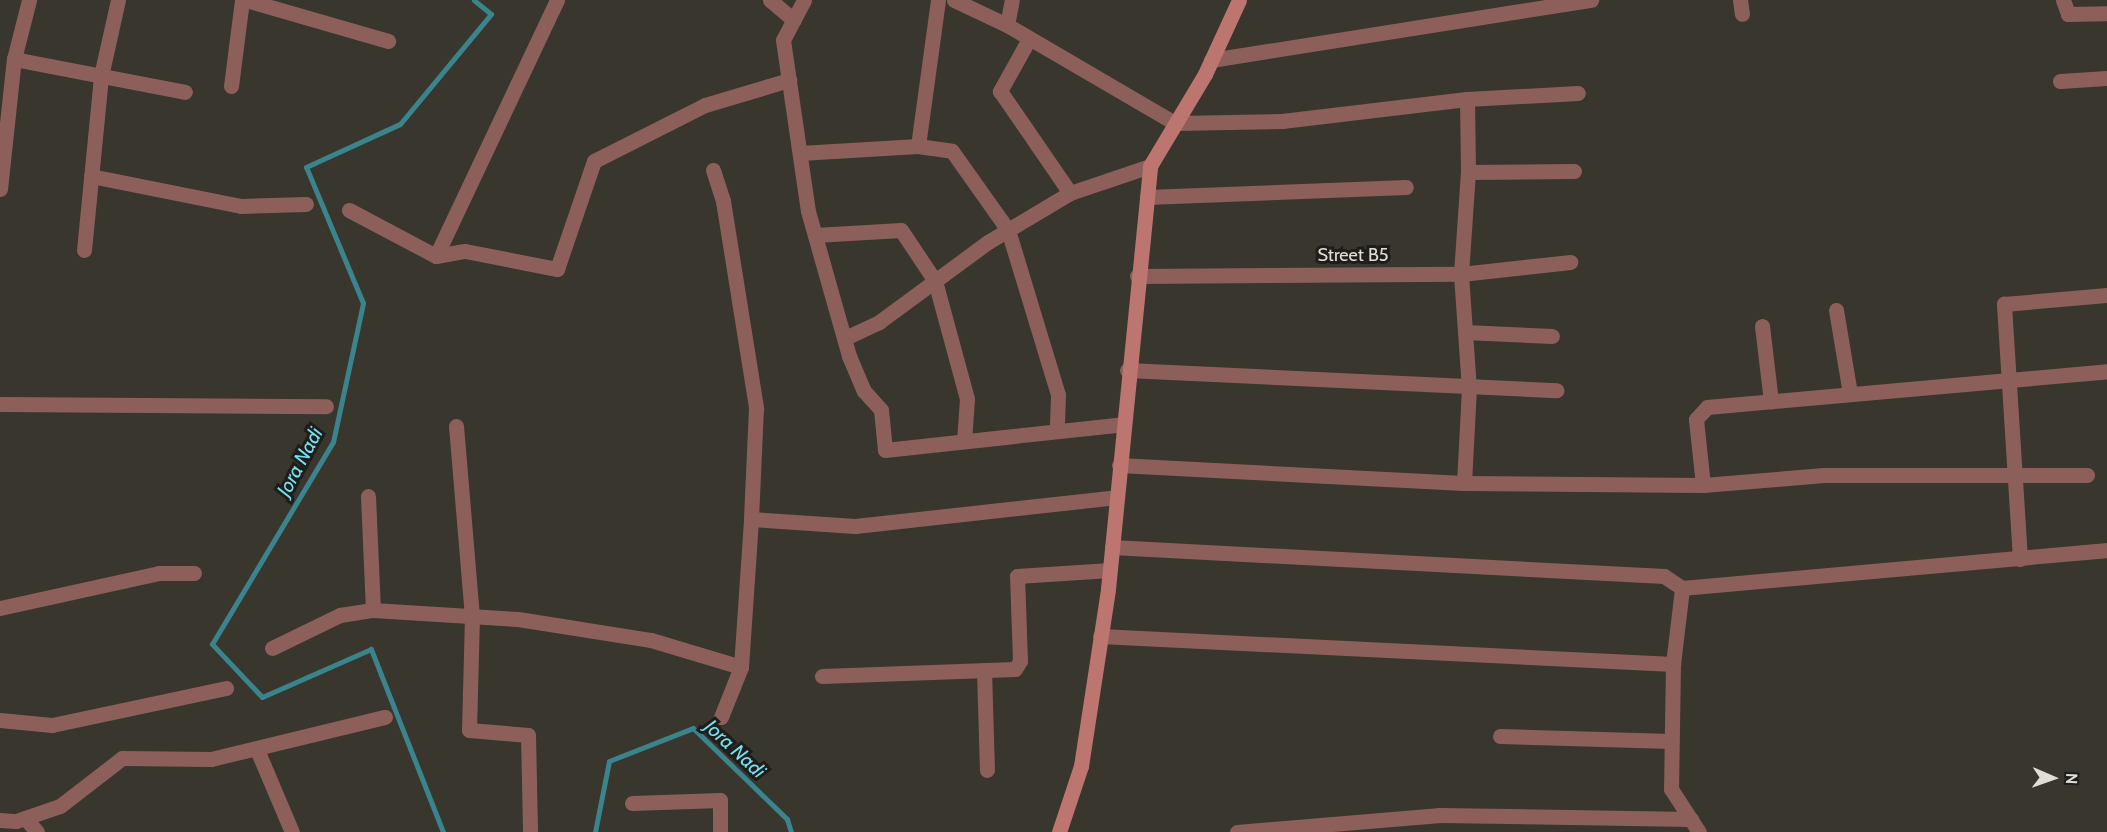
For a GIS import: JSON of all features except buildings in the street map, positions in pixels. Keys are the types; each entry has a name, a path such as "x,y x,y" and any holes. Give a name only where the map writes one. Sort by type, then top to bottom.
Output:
{"street":[{"path":"0,188 14,59 29,0"},
{"path":"84,250 101,76 118,0"},
{"path":"231,86 244,0 388,42"},
{"path":"435,256 557,0"},
{"path":"770,0 794,20"},
{"path":"804,0 783,40 800,153 815,235 844,338 864,391 881,410 885,450 1123,424"},
{"path":"918,146 938,0"},
{"path":"954,0 1007,25 1176,123 1282,121 1467,99 1578,93"},
{"path":"1007,25 1012,0"},
{"path":"1059,832 1082,766 1110,570 1127,370 1150,166 1211,60 1239,0"},
{"path":"1211,60 1591,0"},
{"path":"2063,0 2068,14 2107,13"},
{"path":"1029,39 1000,90 1070,193"},
{"path":"14,59 185,92"},
{"path":"2060,81 2107,78"},
{"path":"349,210 435,256 465,251 557,268 594,161 705,105 789,80"},
{"path":"1464,483 1469,389 1461,274 1468,172 1467,99"},
{"path":"800,153 918,146 952,151 1008,230 1058,395 1057,431"},
{"path":"844,338 879,322 1008,230 1070,193 1150,166"},
{"path":"713,170 723,201 756,408 741,667 721,717"},
{"path":"1468,172 1574,171"},
{"path":"91,176 241,206 306,204"},
{"path":"1147,197 1406,187"},
{"path":"815,235 901,230 935,281 967,399 964,441"},
{"name":"Street B5","path":"1137,276 1461,274 1570,262"},
{"path":"2020,559 2004,304 2107,295"},
{"path":"1836,310 1850,394"},
{"path":"1762,326 1771,401"},
{"path":"1465,332 1552,336"},
{"path":"1127,370 1469,389 1557,390"},
{"path":"1703,485 1698,411 1771,401 2107,371"},
{"path":"0,404 326,406"},
{"path":"456,426 472,616 469,730 528,735 530,832"},
{"path":"1119,465 1464,483 1703,485 1824,475 2086,475"},
{"path":"369,496 373,610"},
{"path":"751,519 855,526 1116,497"},
{"path":"1112,547 1664,576 1682,588 2107,550"},
{"path":"822,676 984,670 1020,666 1017,576 1110,570"},
{"path":"0,608 159,573 195,573"},
{"path":"1682,588 1673,664 1671,789 1695,826"},
{"path":"272,648 340,615 373,610 472,616 651,640 741,667"},
{"path":"1100,636 1673,664"},
{"path":"984,670 987,770"},
{"path":"0,720 52,725 225,688"},
{"path":"0,820 25,818 60,806 122,758 211,759 258,752 385,717"},
{"path":"1500,736 1671,741"},
{"path":"258,752 292,832"},
{"path":"632,803 720,800 720,832"},
{"path":"1237,832 1440,815 1695,826"},
{"path":"25,818 37,832"}],"waterway":[{"name":"Jora Nadi","path":"443,832 371,649 262,697 212,644 333,442 363,303 306,167 400,124 491,14 474,0"},
{"name":"Jora Nadi","path":"595,832 609,761 693,728 787,819 791,832"}]}
